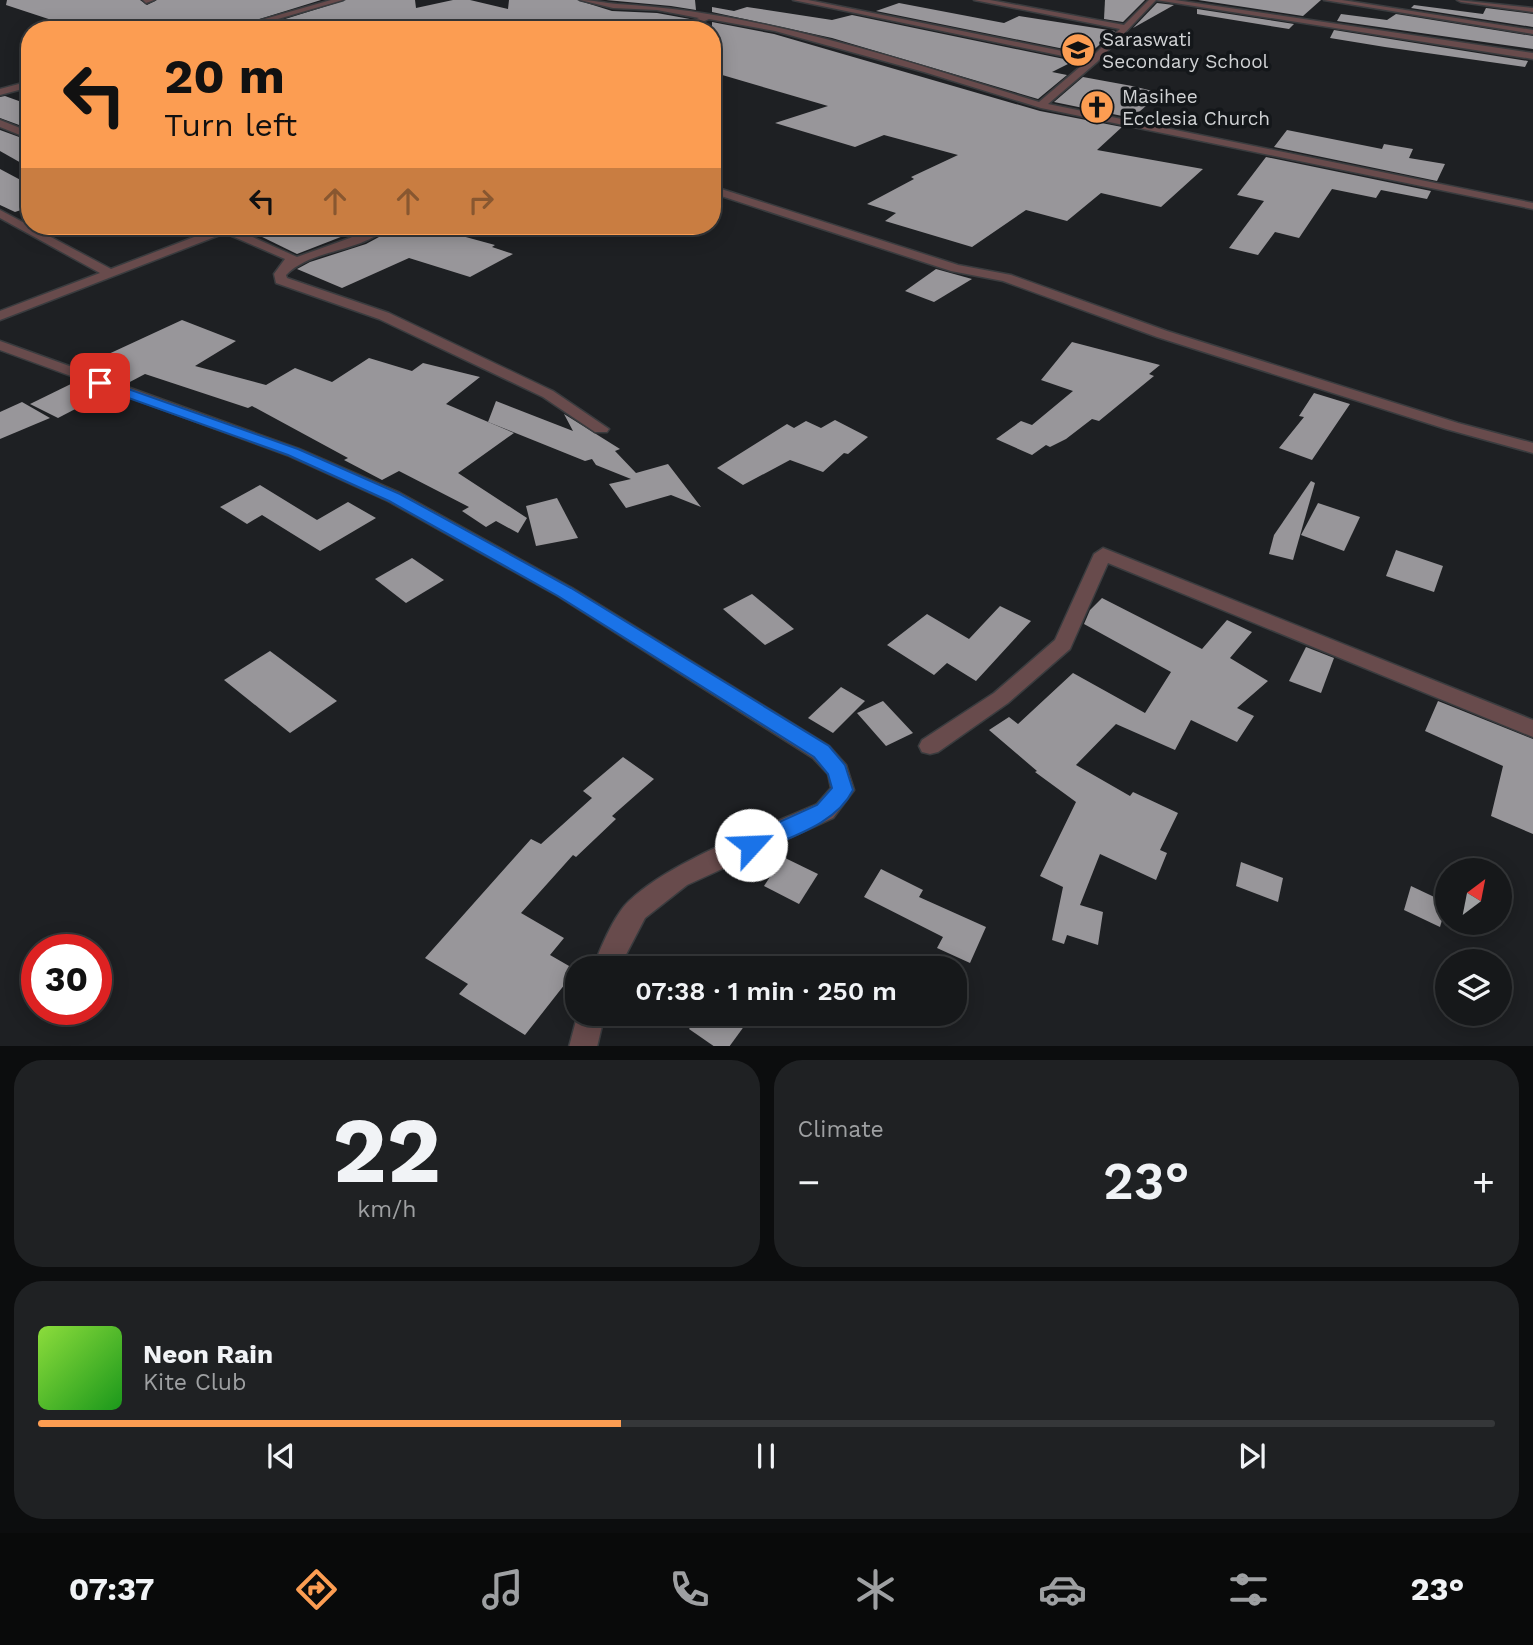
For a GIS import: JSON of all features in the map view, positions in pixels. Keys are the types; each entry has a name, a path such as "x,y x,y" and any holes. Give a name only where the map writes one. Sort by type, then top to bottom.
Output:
{"street":[{"path":"263,21 339,0"},
{"path":"584,0 603,5 650,7 776,29 927,70 1041,105 1533,206"},
{"path":"797,0 1094,60"},
{"path":"978,0 1124,27"},
{"path":"1041,105 1094,60 1153,0"},
{"path":"1160,0 1533,56"},
{"path":"1328,0 1533,32"},
{"path":"1461,0 1533,10"},
{"path":"698,21 708,17"},
{"path":"0,92 21,86"},
{"path":"0,123 21,132"},
{"path":"721,192 955,268 1006,278 1162,334 1452,426 1533,448"},
{"path":"0,213 21,225"},
{"path":"40,235 109,273"},
{"path":"0,316 202,235"},
{"path":"241,235 291,257 290,264"},
{"path":"365,235 290,264 280,274 281,280 384,316 408,330 548,394 601,429"},
{"path":"0,345 293,452 394,497 565,592 821,752 838,771 843,790 825,811 678,878 636,910 610,956"},
{"path":"930,746 1001,698 1063,644 1103,554 1533,729"},
{"path":"583,1046 588,1026"}],"building":[{"path":"7,0 140,0 147,5 157,0 321,0 253,21 55,21 6,5"},
{"path":"346,0 415,0 416,8 453,0 470,0 508,9 509,0 577,0 612,11 657,13 690,19 686,21 279,21"},
{"path":"606,0 695,0 696,10 671,6"},
{"path":"1105,0 1145,0 1123,22 1104,19"},
{"path":"1198,0 1321,0 1303,16"},
{"path":"899,3 1004,23 1019,16 1115,31 1089,54 876,11"},
{"path":"1157,3 1174,5 1133,28"},
{"path":"1414,5 1483,14 1486,8 1533,14 1533,27 1411,8"},
{"path":"712,7 734,11 747,7 832,20 852,15 1074,61 1052,72 1067,75 1038,99 832,38 712,12"},
{"path":"1197,9 1294,24 1289,29 1197,14"},
{"path":"1341,14 1387,20 1396,14 1533,36 1533,49 1337,21"},
{"path":"721,24 774,34 1040,111 1122,127 1097,150 1203,169 1161,207 1101,193 1067,221 1026,210 972,247 885,221 896,213 867,204 914,179 911,177 958,155 884,135 855,147 775,123 828,106 721,75"},
{"path":"1334,30 1528,61 1525,67 1330,38"},
{"path":"1083,77 1161,93 1132,118 1054,102"},
{"path":"0,97 21,102 21,126 0,118"},
{"path":"0,130 21,138 21,163 0,151"},
{"path":"1287,130 1382,149 1384,144 1413,149 1409,158 1445,164 1437,181 1274,147"},
{"path":"1266,157 1431,191 1427,199 1381,190 1376,198 1332,189 1299,238 1275,232 1258,255 1229,248 1264,201 1237,195"},
{"path":"0,169 21,180 21,210 15,212 0,205"},
{"path":"258,235 346,235 297,254"},
{"path":"458,235 495,245 492,247 513,254 470,277 409,258 342,288 297,269 379,237"},
{"path":"936,269 972,279 934,302 905,291"},
{"path":"182,320 236,341 195,366 266,385 295,368 332,382 369,358 412,371 423,363 480,377 446,404 514,433 458,473 527,518 518,533 496,521 486,527 462,511 469,507 399,471 382,480 344,460 348,458 252,406 248,408 145,374 126,384 95,373 115,363 102,357"},
{"path":"1072,342 1160,365 1149,374 1154,376 1099,421 1092,419 1066,439 1050,447 1046,445 1032,455 996,439 1021,421 1032,425 1073,391 1041,380"},
{"path":"77,381 108,392 58,418 30,404"},
{"path":"1314,393 1350,404 1312,460 1279,448 1304,417 1299,416"},
{"path":"496,401 573,431 564,414 620,449 615,451 636,473 668,464 701,507 671,495 626,508 609,484 631,479 596,465 592,459 585,461 488,422"},
{"path":"22,402 50,418 0,439 0,412"},
{"path":"835,420 868,437 848,454 844,453 823,472 790,460 743,485 717,468 787,424 794,428 806,421 821,428"},
{"path":"1311,481 1315,483 1293,560 1269,554 1274,535"},
{"path":"260,485 317,520 348,502 376,518 320,551 262,515 247,524 220,507"},
{"path":"557,498 578,538 536,546 526,506"},
{"path":"1318,503 1360,517 1344,551 1301,535"},
{"path":"1396,550 1443,566 1434,592 1386,576"},
{"path":"412,558 444,580 406,603 375,579"},
{"path":"752,594 794,629 765,645 723,609"},
{"path":"1102,598 1202,649 1227,620 1252,632 1230,658 1268,681 1237,708 1254,716 1237,742 1191,720 1175,750 1116,724 1076,765 1130,796 1133,792 1178,813 1160,850 1167,853 1156,880 1100,854 1080,905 1103,912 1098,945 1067,935 1064,944 1052,940 1063,887 1040,876 1076,802 1035,772 1037,771 989,730 1009,717 1018,724 1073,673 1145,713 1171,672 1084,624 1090,610"},
{"path":"1000,606 1031,621 976,681 947,663 934,675 887,645 927,614 969,639"},
{"path":"1306,647 1334,658 1321,693 1289,681"},
{"path":"270,651 337,701 290,733 224,680"},
{"path":"841,687 865,701 833,733 808,718"},
{"path":"883,701 913,733 886,746 857,713"},
{"path":"1438,701 1533,739 1533,834 1491,816 1503,766 1425,731"},
{"path":"623,757 654,779 612,816 616,819 576,857 573,855 521,913 564,938 550,955 565,964 565,984 525,1035 459,994 468,984 425,958 531,839 541,844 592,798 583,791"},
{"path":"783,857 818,874 799,904 764,886"},
{"path":"1241,862 1283,878 1278,902 1236,886"},
{"path":"881,869 923,890 919,897 986,927 970,963 967,962 967,956 955,956 937,948 943,937 864,897"},
{"path":"1411,886 1435,897 1435,925 1404,910"},
{"path":"691,1026 744,1026 730,1046 714,1046 689,1029"}],"place":[{"name":"Saraswati Secondary School","path":"1078,50"},
{"name":"Masihee Ecclesia Church","path":"1097,107"}],"route":[{"path":"100,383 293,452 394,497 565,592 821,752 838,771 843,790 825,811 751,845"}]}
